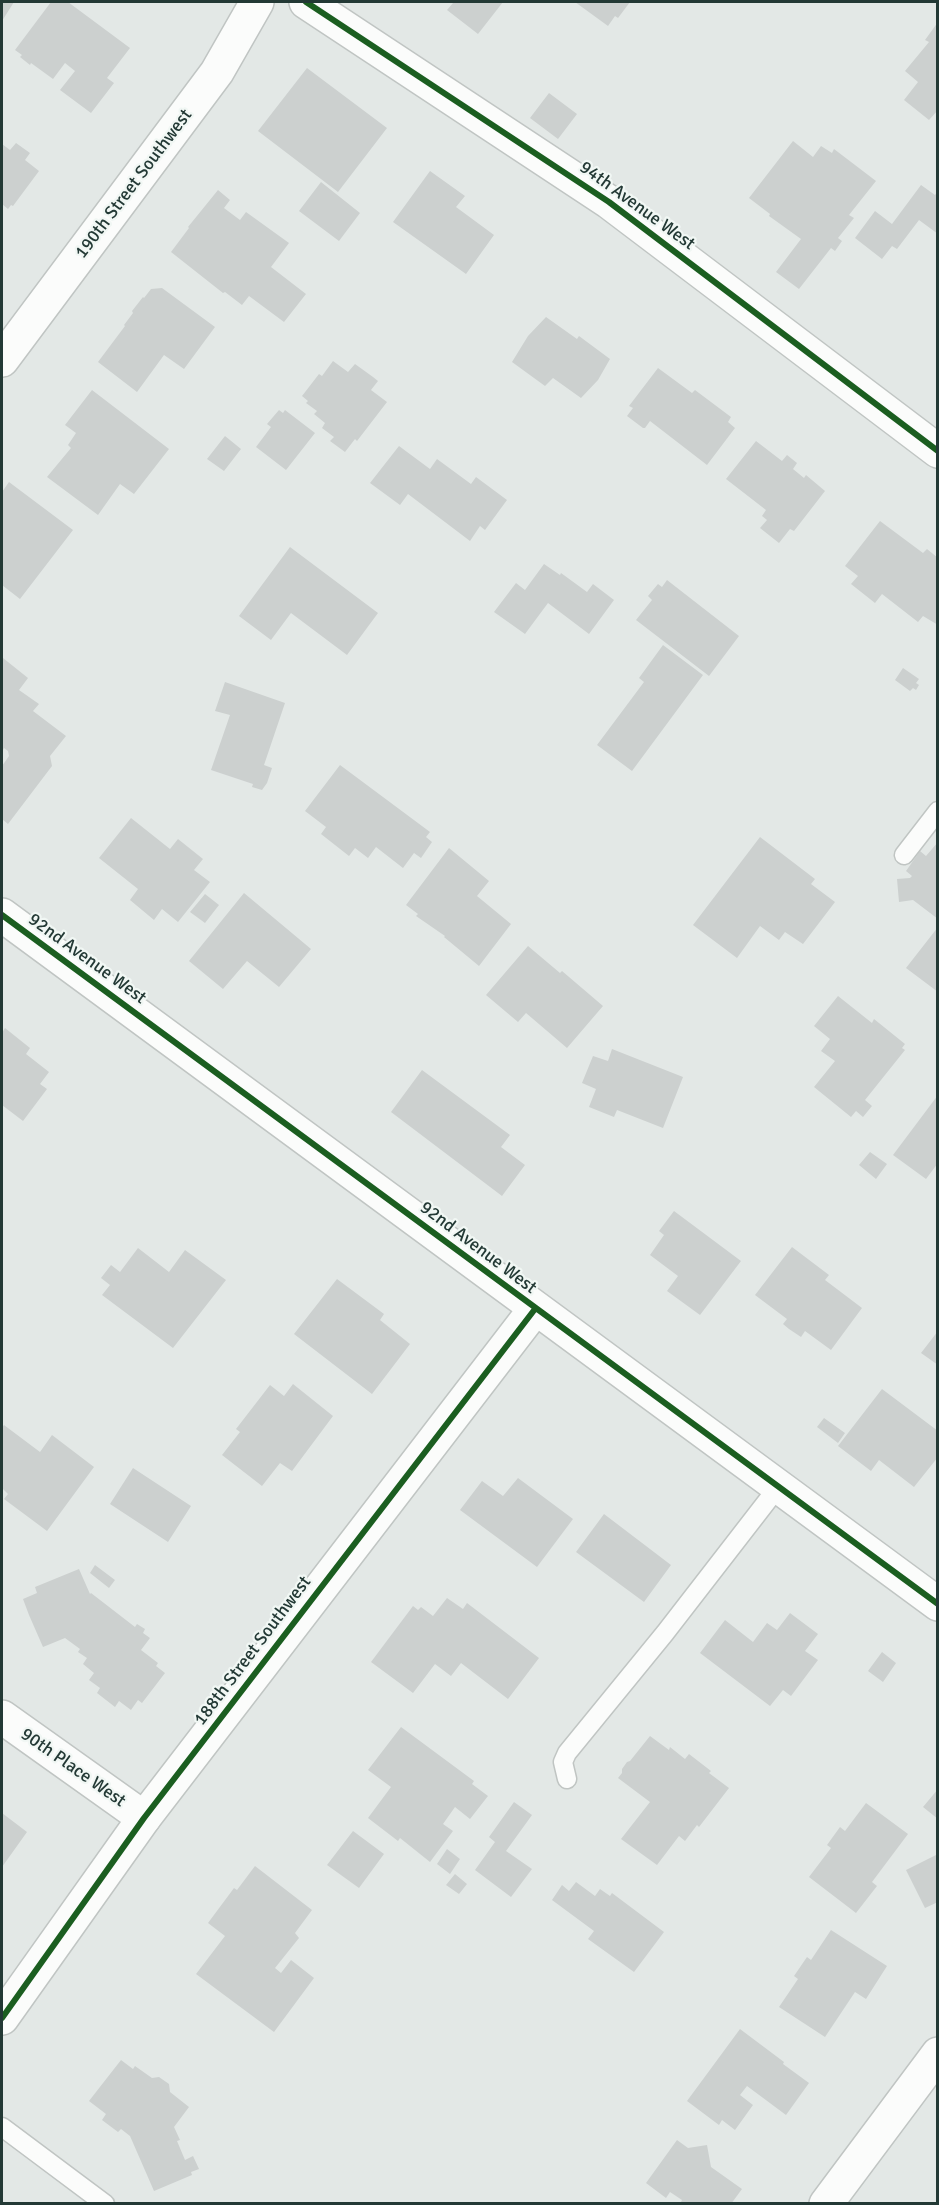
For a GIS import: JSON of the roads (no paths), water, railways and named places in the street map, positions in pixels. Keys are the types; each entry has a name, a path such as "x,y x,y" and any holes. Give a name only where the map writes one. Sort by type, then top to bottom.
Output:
{"street":[{"name":"190th Street Southwest","path":"2,360 217,72 257,2"},
{"name":"94th Avenue West","path":"306,2 609,202 938,451"},
{"name":"92nd Avenue West","path":"2,915 937,1604"},
{"name":"188th Street Southwest","path":"2,2018 144,1818 534,1308"},
{"name":"90th Place West","path":"2,1717 144,1818"},
{"path":"826,2204 938,2054"}],"lane":[{"path":"904,855 938,811"},
{"path":"567,1779 563,1762 567,1753 665,1633 778,1487"},
{"path":"2,2127 105,2204"}]}
